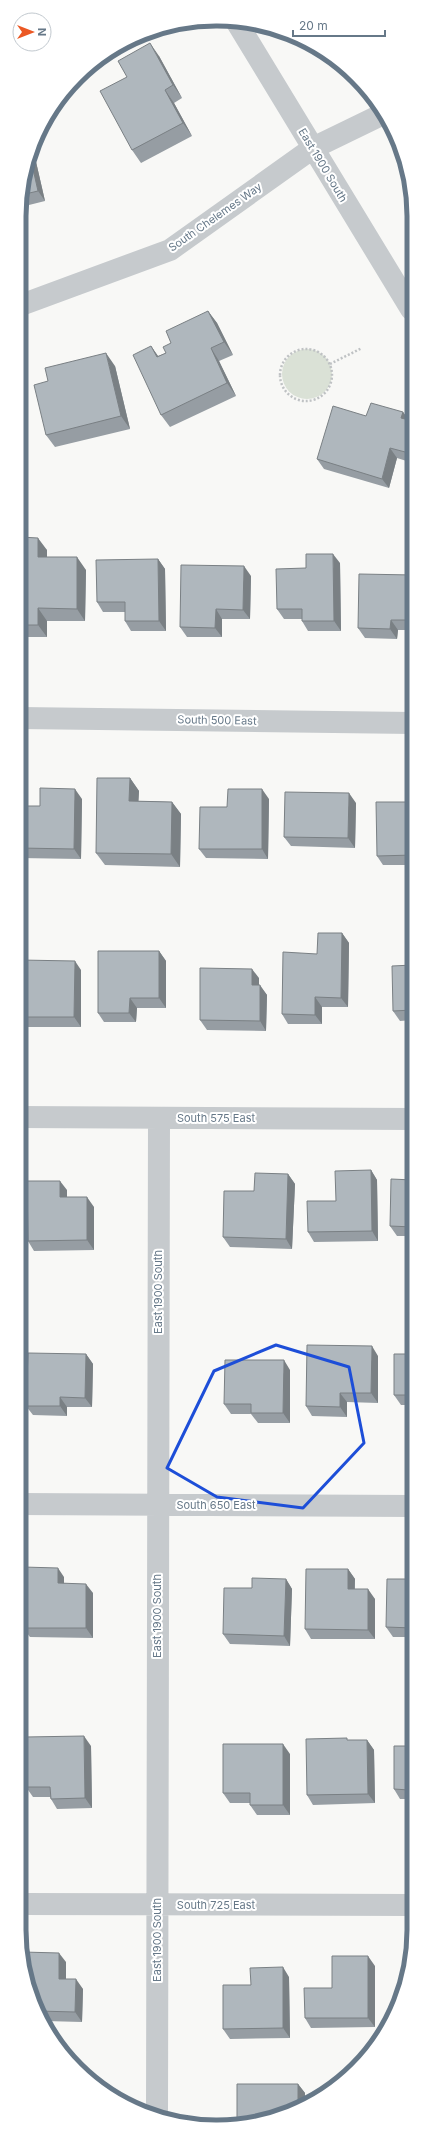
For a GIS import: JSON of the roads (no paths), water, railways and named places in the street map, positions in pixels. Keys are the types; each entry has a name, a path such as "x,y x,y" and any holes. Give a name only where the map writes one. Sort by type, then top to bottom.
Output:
{"street":[{"name":"East 1900 South","path":"240,28 407,302"},
{"name":"South Chelemes Way","path":"26,303 170,250 313,148 378,116"},
{"name":"South 500 East","path":"26,718 407,723"},
{"name":"South 575 East","path":"26,1118 407,1119"},
{"name":"East 1900 South","path":"157,2111 159,1118"},
{"name":"South 650 East","path":"26,1504 407,1506"},
{"name":"South 725 East","path":"26,1904 407,1905"}]}
